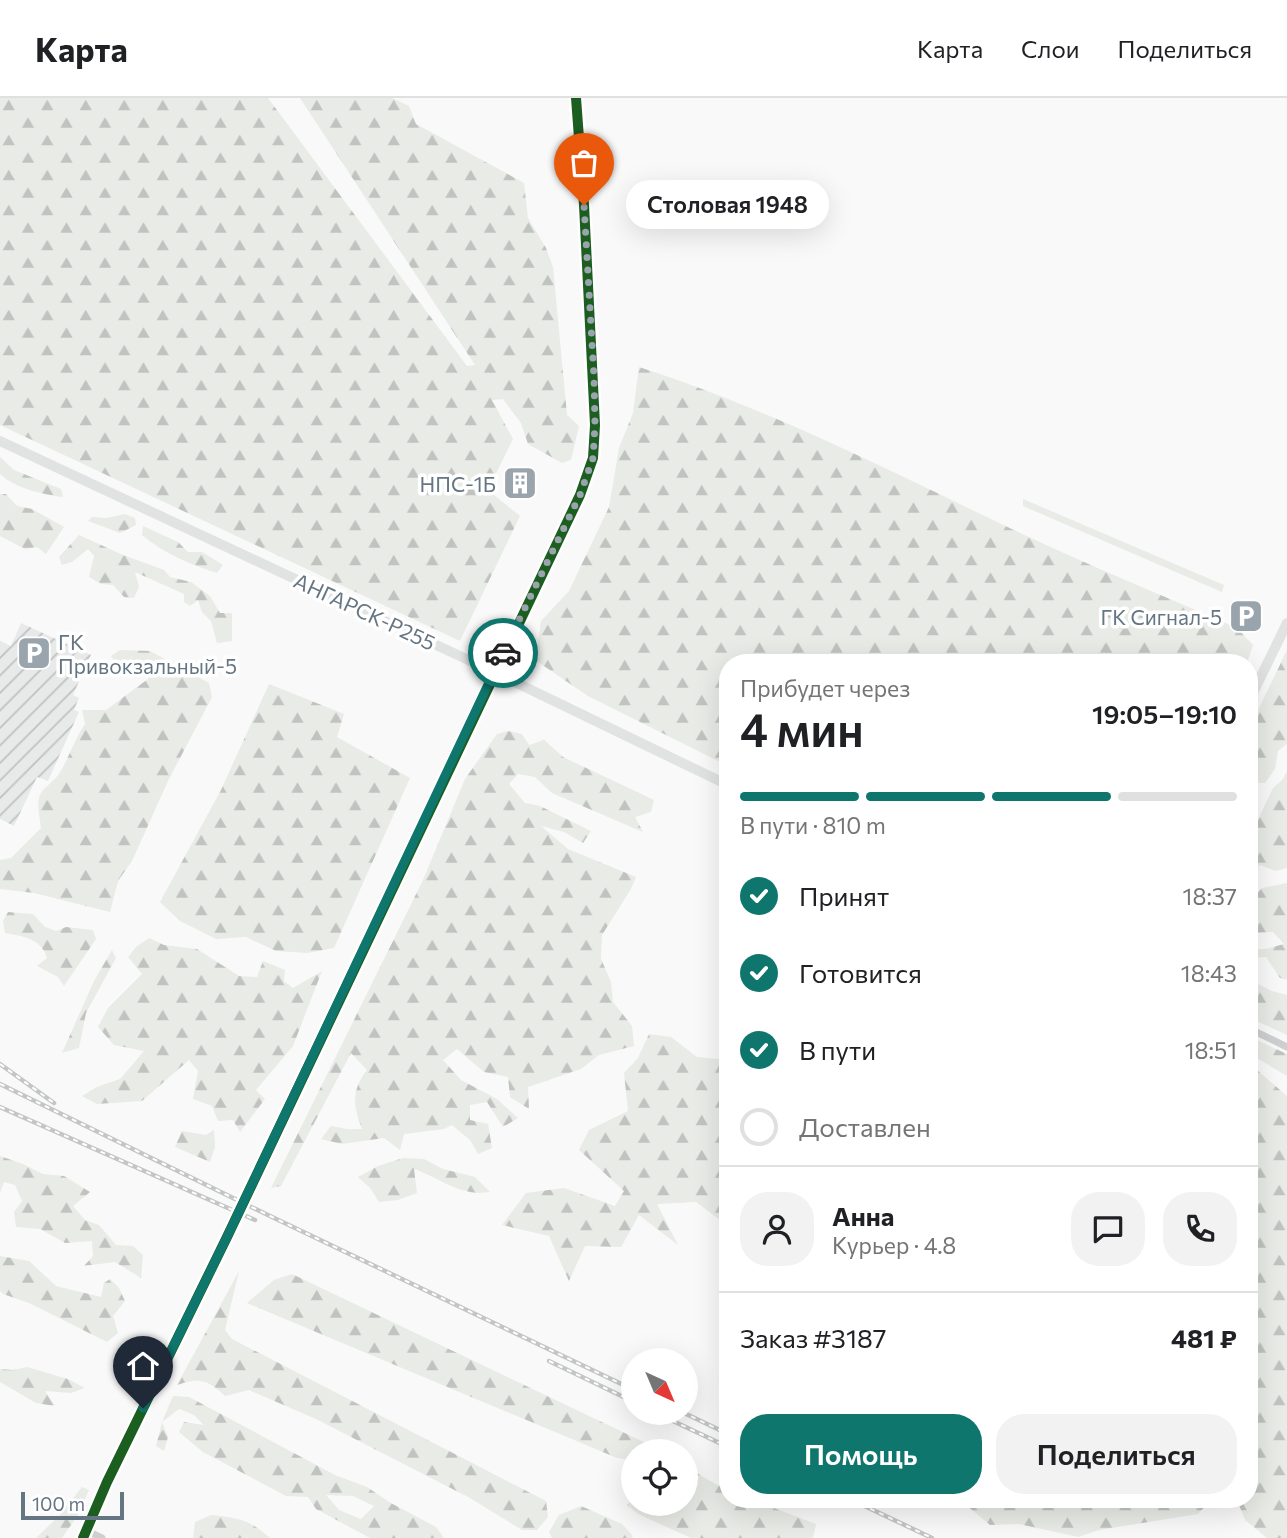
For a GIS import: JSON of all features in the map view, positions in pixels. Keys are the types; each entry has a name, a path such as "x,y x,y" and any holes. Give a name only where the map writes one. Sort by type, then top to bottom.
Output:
{"main road":[{"name":"АНГАРСК-Р255","path":"0,441 494,672 719,781"},
{"path":"1258,683 1287,623"}],"street":[{"path":"102,1538 85,1534 107,1482 227,1237 580,495 593,458 594,378 576,98"},
{"path":"1258,1033 1287,1047"}],"shaded area":[{"path":"21,623 91,655 73,695 79,698 74,710 79,712 48,781 37,777 14,826 0,819 0,641 11,646"}],"green space":[{"path":"0,98 268,98 467,366 475,365 300,98 392,98 409,106 416,124 524,183 528,218 546,248 553,267 567,415 579,426 571,460 562,463 528,444 521,423 503,399 492,400 513,439 488,490 520,516 460,641 0,425"},
{"path":"639,367 736,402 878,465 1045,545 1237,628 1253,645 1250,654 719,654 719,762 588,696 535,660 541,621 569,591 609,507 619,448 633,413"},
{"path":"0,457 14,470 61,489 63,497 14,484 0,474"},
{"path":"0,494 6,494 17,506 32,509 64,527 46,554 37,547 25,549 0,536"},
{"path":"1023,499 1224,585 1222,592 1023,506"},
{"path":"125,514 135,518 136,525 120,533 88,521 92,517 107,518"},
{"path":"143,526 178,542 188,552 202,552 223,565 217,573 178,558 142,535"},
{"path":"79,535 164,570 170,577 191,582 210,596 220,613 232,613 232,641 217,643 211,621 202,612 198,600 190,606 184,602 184,594 135,572 139,587 134,598 124,597 113,585 101,584 89,577 94,556 88,549 72,562 62,565 59,557"},
{"path":"120,650 150,651 209,683 212,697 168,781 132,861 118,881 110,912 34,893 0,889 0,860 11,858 41,828 38,807 40,795 59,774 85,724 82,710 106,710 148,679 155,669 116,664 111,656"},
{"path":"1287,650 1287,744 1278,751 1275,769 1265,783 1258,782 1258,710"},
{"path":"269,684 344,714 337,737 410,778 334,948 307,953 276,951 246,937 216,939 180,921 160,902 221,790"},
{"path":"508,731 522,734 529,745 544,740 563,757 654,800 651,812 635,817 643,832 552,793 535,777 518,774 509,784 525,803 540,806 591,831 583,843 564,832 541,826 568,849 636,877 602,935 601,959 611,982 613,1002 632,1026 634,1046 599,1055 581,1069 528,1087 529,1109 510,1097 508,1077 484,1072 457,1049 443,1060 461,1080 497,1099 518,1118 503,1127 487,1102 470,1105 470,1120 488,1124 492,1148 478,1154 470,1140 452,1125 444,1129 404,1134 400,1150 384,1138 342,1144 321,1139 331,1126 362,1129 355,1098 358,1085 367,1070 351,1053 281,1186 271,1188 423,880 465,779 497,734"},
{"path":"1287,771 1287,868 1275,871 1260,865 1258,867 1258,819 1273,788"},
{"path":"1287,883 1287,980 1280,978 1266,957 1258,958 1258,949 1284,944 1273,932 1258,933 1258,892 1262,888"},
{"path":"8,912 33,914 45,927 56,931 66,927 93,930 96,939 64,986 58,977 37,966 47,958 41,946 25,937 5,933 3,921"},
{"path":"149,938 164,945 197,949 239,976 257,977 263,961 285,970 284,981 293,988 322,971 293,1046 256,1090 265,1099 240,1132 233,1120 218,1121 212,1106 193,1099 198,1071 189,1060 142,1101 97,1104 82,1096 120,1079 144,1051 114,1045 98,1027 108,1008 142,974 128,957"},
{"path":"112,950 116,958 86,1013 79,1048 62,1053 94,981"},
{"path":"1258,984 1287,995 1287,1035 1258,1022"},
{"path":"649,1034 671,1037 697,1057 719,1059 719,1219 696,1202 657,1204 678,1245 639,1215 621,1247 585,1246 569,1281 549,1236 502,1225 526,1193 564,1188 615,1206 624,1191 579,1150 589,1130 628,1111 624,1073 638,1058"},
{"path":"1258,1041 1287,1054 1287,1076 1258,1059"},
{"path":"1258,1071 1287,1096 1287,1538 1267,1538 1245,1520 1240,1508 1258,1508"},
{"path":"214,1130 215,1147 210,1162 175,1147 182,1131 206,1135"},
{"path":"0,1156 43,1174 64,1176 90,1192 73,1206 85,1220 99,1225 116,1245 133,1246 143,1255 141,1278 115,1262 84,1266 93,1256 92,1241 65,1243 40,1229 16,1227 14,1212 22,1201 15,1185 4,1182 0,1193"},
{"path":"403,1158 424,1159 443,1169 475,1177 490,1192 460,1189 414,1169 417,1193 398,1200 379,1202 370,1188 358,1177 378,1166"},
{"path":"0,1256 29,1261 56,1286 101,1297 104,1283 110,1279 119,1288 125,1301 113,1316 118,1333 107,1342 29,1303 3,1294 0,1291"},
{"path":"239,1271 225,1330 232,1339 546,1501 548,1517 537,1530 522,1530 470,1498 316,1419 249,1390 225,1396 214,1386 203,1382 192,1381 177,1385"},
{"path":"292,1274 637,1439 621,1439 621,1458 617,1458 247,1303 274,1280"},
{"path":"27,1367 68,1379 85,1388 71,1393 45,1391 55,1406 36,1403 0,1382 0,1369"},
{"path":"173,1396 189,1397 335,1475 367,1487 436,1527 444,1538 370,1538 316,1509 308,1497 286,1496 203,1452 179,1432 184,1422 204,1425 194,1415 179,1409 162,1422","holes":["326,1495 353,1496 374,1506 361,1519 339,1510"]},
{"path":"162,1422 168,1437 164,1451 156,1446"},
{"path":"698,1474 719,1486 719,1508 774,1508 816,1524 813,1538 691,1538 642,1516 698,1516"},
{"path":"82,1487 89,1490 78,1515 62,1538 36,1538 59,1516"},
{"path":"581,1506 622,1524 632,1538 552,1538 549,1532 559,1515"},
{"path":"970,1508 1204,1508 1198,1514 1099,1530 1078,1537 1019,1524 990,1525"},
{"path":"211,1515 243,1520 270,1538 193,1538 195,1522"}],"railway":[{"path":"0,1064 54,1103"},
{"path":"0,1084 621,1384"},
{"path":"0,1107 255,1220"},
{"path":"549,1361 621,1396"},
{"path":"698,1420 719,1430"},
{"path":"681,1425 719,1443"},
{"path":"869,1508 932,1538"}],"cycle path":[{"path":"83,1538 107,1482 227,1237 580,495 593,458 595,425 576,98"}],"way so far":[{"path":"503,653 580,495 593,458 594,378 584,205"}],"place":[{"name":"Столовая 1948","path":"584,205"},
{"name":"НПС-1Б","path":"520,483"},
{"name":"ГК Сигнал-5","path":"1246,616"},
{"name":"ГК Привокзальный-5","path":"34,653"}],"route":[{"path":"143,1408 227,1237 503,653"}]}
